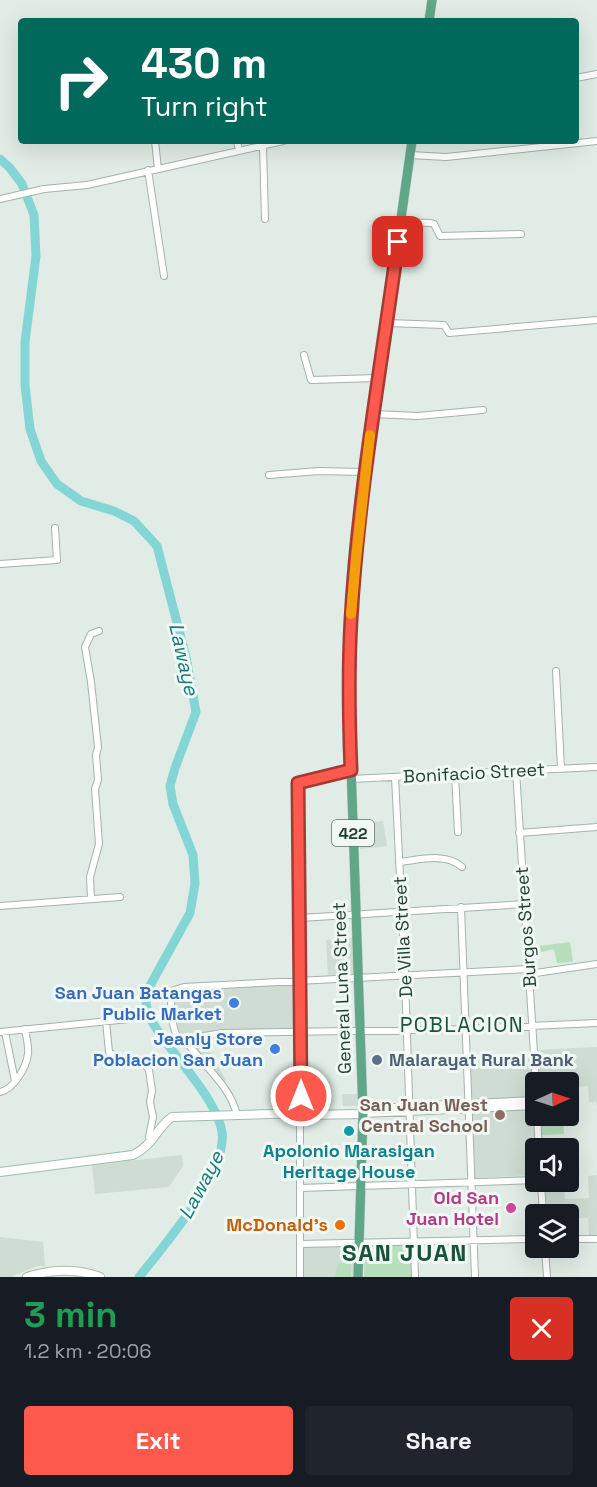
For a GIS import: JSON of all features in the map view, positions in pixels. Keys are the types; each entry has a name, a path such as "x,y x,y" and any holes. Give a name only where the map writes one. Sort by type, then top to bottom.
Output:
{"main road":[{"path":"429,18 432,0"},
{"name":"422","path":"351,775 349,702 351,620 365,472 412,144"},
{"name":"General Luna Street","path":"351,775 363,1111 358,1277"}],"street":[{"path":"579,77 597,74"},
{"path":"579,143 597,141"},
{"path":"155,144 158,169"},
{"path":"238,144 239,151"},
{"path":"0,199 44,189 87,185 271,144"},
{"path":"410,155 446,157 569,144"},
{"path":"263,146 265,219"},
{"path":"148,170 164,276"},
{"path":"400,222 432,223 440,236 520,234"},
{"path":"387,323 444,325 449,333 597,320"},
{"path":"304,355 311,380 378,378"},
{"path":"373,414 418,416 483,410"},
{"path":"269,476 319,471 365,472"},
{"path":"0,564 57,560 55,528"},
{"path":"91,898 90,877 99,844 95,789 98,780 96,755 98,747 85,647 91,634 99,631"},
{"path":"556,671 561,768"},
{"name":"Bonifacio Street","path":"300,918 298,783 351,775 395,777 597,767"},
{"name":"Burgos Street","path":"516,771 535,1072"},
{"path":"454,774 458,832"},
{"name":"De Villa Street","path":"395,777 408,1030 415,1277"},
{"path":"519,833 597,827"},
{"path":"399,862 438,857 456,862 462,867"},
{"path":"0,906 120,897"},
{"path":"300,1277 300,918 525,904"},
{"path":"461,907 475,1277"},
{"path":"236,1115 234,1106 218,1079 185,1042 173,1024 171,991 184,987 463,972 529,971 597,964"},
{"path":"15,1081 3,1032 129,1019"},
{"path":"106,1021 109,1052 119,1058 144,1064 151,1073 150,1102 153,1117 149,1137 152,1142"},
{"path":"185,1042 223,1034 466,1029 597,1023"},
{"path":"0,1092 5,1091 15,1081 28,1053 25,1029"},
{"path":"502,1105 525,1102"},
{"path":"0,1172 123,1157 142,1151 152,1142 170,1118 525,1106"},
{"path":"300,1188 525,1181"},
{"path":"300,1244 525,1239"},
{"path":"579,1239 597,1239"},
{"path":"546,1258 547,1277"},
{"path":"27,1277 45,1272 73,1270 100,1277"}],"shaded area":[{"path":"383,821 387,846 360,849 360,824"},
{"path":"353,938 355,974 328,975 326,940"},
{"name":"San Juan Batangas Public Market","path":"298,985 299,1030 200,1033 226,1080 219,1085 169,1025 170,994 188,989"},
{"path":"597,1047 597,1107 596,1102 589,1102 588,1086 579,1087 579,1072 539,1072 538,1050"},
{"name":"San Juan West Central School","path":"532,1057 533,1072 525,1072 525,1126 535,1126 535,1138 525,1138 525,1176 475,1178 470,1059"},
{"path":"342,1094 359,1094 360,1106 343,1106"},
{"path":"182,1155 183,1166 169,1187 95,1194 92,1165"},
{"path":"597,1175 597,1236 589,1236 588,1218 579,1218 579,1204 546,1204 545,1192 565,1192 565,1199 589,1198 588,1176"},
{"path":"0,1237 43,1242 45,1266 37,1266 11,1277 0,1277"},
{"path":"355,1246 354,1277 303,1277 304,1247"}],"green space":[{"path":"570,942 573,962 557,963 554,949 533,954 532,947"},
{"path":"542,1126 564,1126 564,1134 542,1135"},
{"path":"412,1245 412,1277 364,1277 365,1246"},
{"path":"351,1263 351,1277 335,1277 337,1265"}],"waterway":[{"name":"Lawaye","path":"0,159 22,184 34,215 36,256 25,342 25,385 30,429 41,461 57,484 81,501 114,511 134,521 157,546 186,657 196,712 170,786 173,804 193,855 195,884 190,913 146,993 146,1001 155,1028 212,1105 221,1127 222,1143 217,1163 194,1205 139,1277"}],"slow traffic":[{"path":"351,614 370,435"}],"place":[{"name":"San Juan Batangas Public Market","path":"234,1003"},
{"name":"Jeanly Store Poblacion San Juan","path":"275,1049"},
{"name":"Malarayat Rural Bank","path":"377,1060"},
{"name":"San Juan West Central School","path":"500,1115"},
{"name":"Apolonio Marasigan Heritage House","path":"349,1131"},
{"name":"Old San Juan Hotel","path":"511,1208"},
{"name":"McDonald's","path":"340,1225"}],"district":[{"name":"POBLACION","path":"462,1025"},
{"name":"SAN JUAN","path":"405,1253"}],"route":[{"path":"301,1096 298,783 351,770 350,641 356,559 365,472 398,242"}]}
